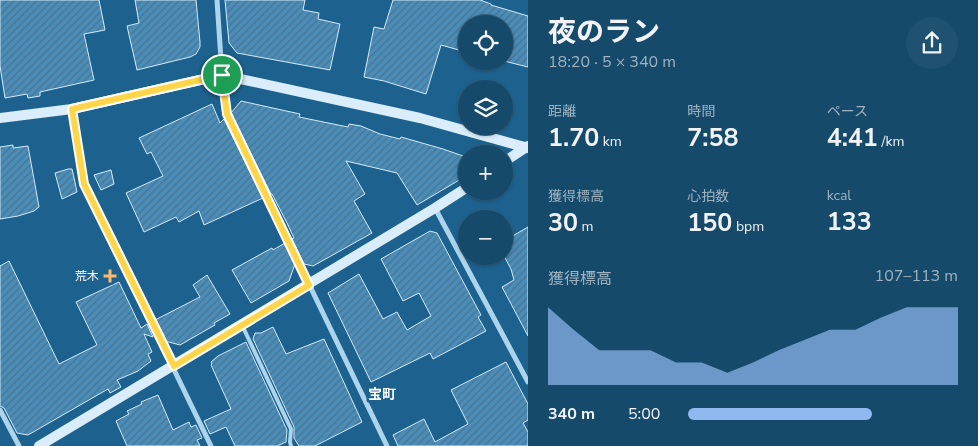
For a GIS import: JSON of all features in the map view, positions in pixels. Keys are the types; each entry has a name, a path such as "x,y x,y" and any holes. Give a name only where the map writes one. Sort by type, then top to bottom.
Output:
{"street":[{"path":"217,0 222,75 227,114 387,446"},
{"path":"0,118 72,109 222,75 420,118 528,147"},
{"path":"72,109 84,184 174,366 211,446"},
{"path":"513,156 528,147"},
{"path":"39,446 309,285 458,193"},
{"path":"436,208 528,382"},
{"path":"0,410 19,446"}],"lane":[{"path":"242,325 291,429 290,442 292,446"}],"building":[{"path":"0,0 99,0 105,30 84,34 94,80 40,92 40,96 28,98 27,94 5,98 0,66"},
{"path":"135,0 196,0 200,47 196,54 137,70 127,26 139,23"},
{"path":"225,0 305,0 303,10 319,13 318,19 340,24 330,70 237,53 229,43"},
{"path":"393,0 480,0 528,16 528,67 513,63 513,15 458,15 458,50 441,45 426,94 364,77 374,27 384,29"},
{"path":"241,101 300,114 299,117 348,127 349,124 361,126 380,134 400,139 401,137 443,149 458,154 458,181 417,205 397,173 346,161 365,194 354,201 372,233 313,266 304,264 292,239 294,238 287,223 231,113"},
{"path":"212,104 220,123 224,119 263,198 204,225 199,211 179,222 176,217 144,232 126,193 163,176 151,152 147,154 139,138"},
{"path":"13,145 13,148 28,146 39,207 34,211 18,216 0,219 0,147"},
{"path":"72,169 77,192 62,199 55,173"},
{"path":"111,170 114,184 101,190 94,175"},
{"path":"528,227 528,336 502,287 514,280 509,265 513,265 513,236"},
{"path":"430,231 437,233 481,315 478,317 486,331 433,359 430,353 371,382 328,293 359,274 383,319 397,312 407,330 431,316 419,293 403,301 381,259"},
{"path":"285,243 295,264 289,281 251,303 232,270"},
{"path":"9,261 59,364 97,345 76,302 119,282 141,328 147,324 153,337 144,334 152,352 148,354 151,361 138,371 117,380 121,387 110,393 108,389 28,435 17,433 4,408 0,406 0,266"},
{"path":"207,275 230,314 180,345 165,341 155,320 200,297 193,285"},
{"path":"273,327 286,354 324,339 362,422 315,446 299,446 294,438 294,427 253,339 255,333 261,333"},
{"path":"246,342 287,430 286,442 277,446 235,446 226,427 210,434 204,421 231,409 211,362 218,356"},
{"path":"506,362 528,404 528,420 523,423 528,432 528,446 398,446 393,435 424,419 435,442 468,424 451,390"},
{"path":"158,395 173,430 189,422 191,427 196,425 202,438 197,440 200,446 127,446 116,421 129,414 127,411 142,404 141,402"}],"place":[{"name":"荒木","path":"110,276"}],"district":[{"name":"宝町","path":"382,394"}],"route":[{"path":"222,75 227,114 309,285 174,366 84,184 72,109 222,75"}]}
